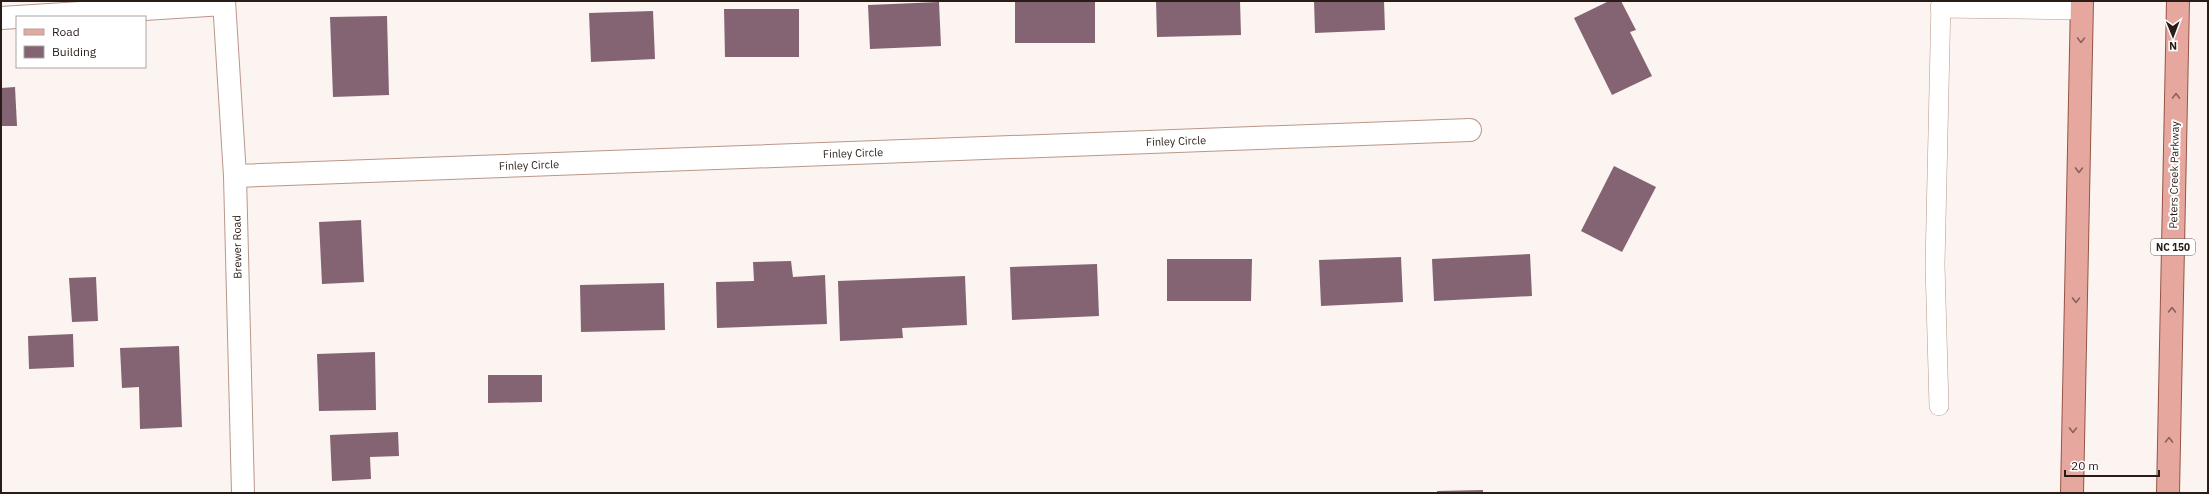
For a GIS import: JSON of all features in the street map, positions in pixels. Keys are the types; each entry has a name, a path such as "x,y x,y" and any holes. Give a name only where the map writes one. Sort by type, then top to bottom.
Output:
{"main road":[{"name":"Peters Creek Parkway","path":"2168,493 2178,1"},
{"path":"2072,493 2082,6"}],"street":[{"path":"29,16 224,2"},
{"name":"Brewer Road","path":"224,2 235,176 243,493"},
{"path":"1,18 16,17"},
{"name":"Finley Circle","path":"235,176 1470,130"}],"lane":[{"path":"1938,406 1935,265 1941,4 2082,6"}],"building":[{"path":"1015,1 1095,1 1095,43 1015,43"},
{"path":"1156,1 1240,1 1241,35 1157,37"},
{"path":"1314,1 1384,1 1385,30 1315,33"},
{"path":"1609,1 1621,1 1636,30 1630,32 1652,76 1612,95 1574,18"},
{"path":"939,2 941,46 870,49 868,5"},
{"path":"724,9 799,9 799,57 725,57"},
{"path":"653,11 655,59 591,62 589,13"},
{"path":"387,16 389,95 333,97 330,17"},
{"path":"15,87 17,126 1,126 1,88"},
{"path":"1614,166 1656,187 1622,252 1581,231"},
{"path":"361,220 364,282 322,284 319,222"},
{"path":"1530,254 1532,296 1434,301 1432,259"},
{"path":"1401,257 1403,302 1321,306 1319,260"},
{"path":"1167,259 1252,259 1251,301 1167,301"},
{"path":"791,261 793,277 825,275 827,324 717,328 716,282 754,281 753,262"},
{"path":"1097,264 1099,316 1012,320 1010,267"},
{"path":"965,276 967,325 902,328 903,338 840,341 838,281"},
{"path":"96,277 98,321 72,322 69,278"},
{"path":"664,283 665,330 581,332 580,285"},
{"path":"73,334 74,367 29,369 28,336"},
{"path":"179,346 182,427 140,429 139,387 122,388 120,348"},
{"path":"375,352 376,410 319,411 317,354"},
{"path":"488,375 542,375 542,402 488,403"},
{"path":"398,432 399,456 370,457 371,479 332,481 330,435"},
{"path":"1483,490 1483,493 1437,493 1437,491"}]}
